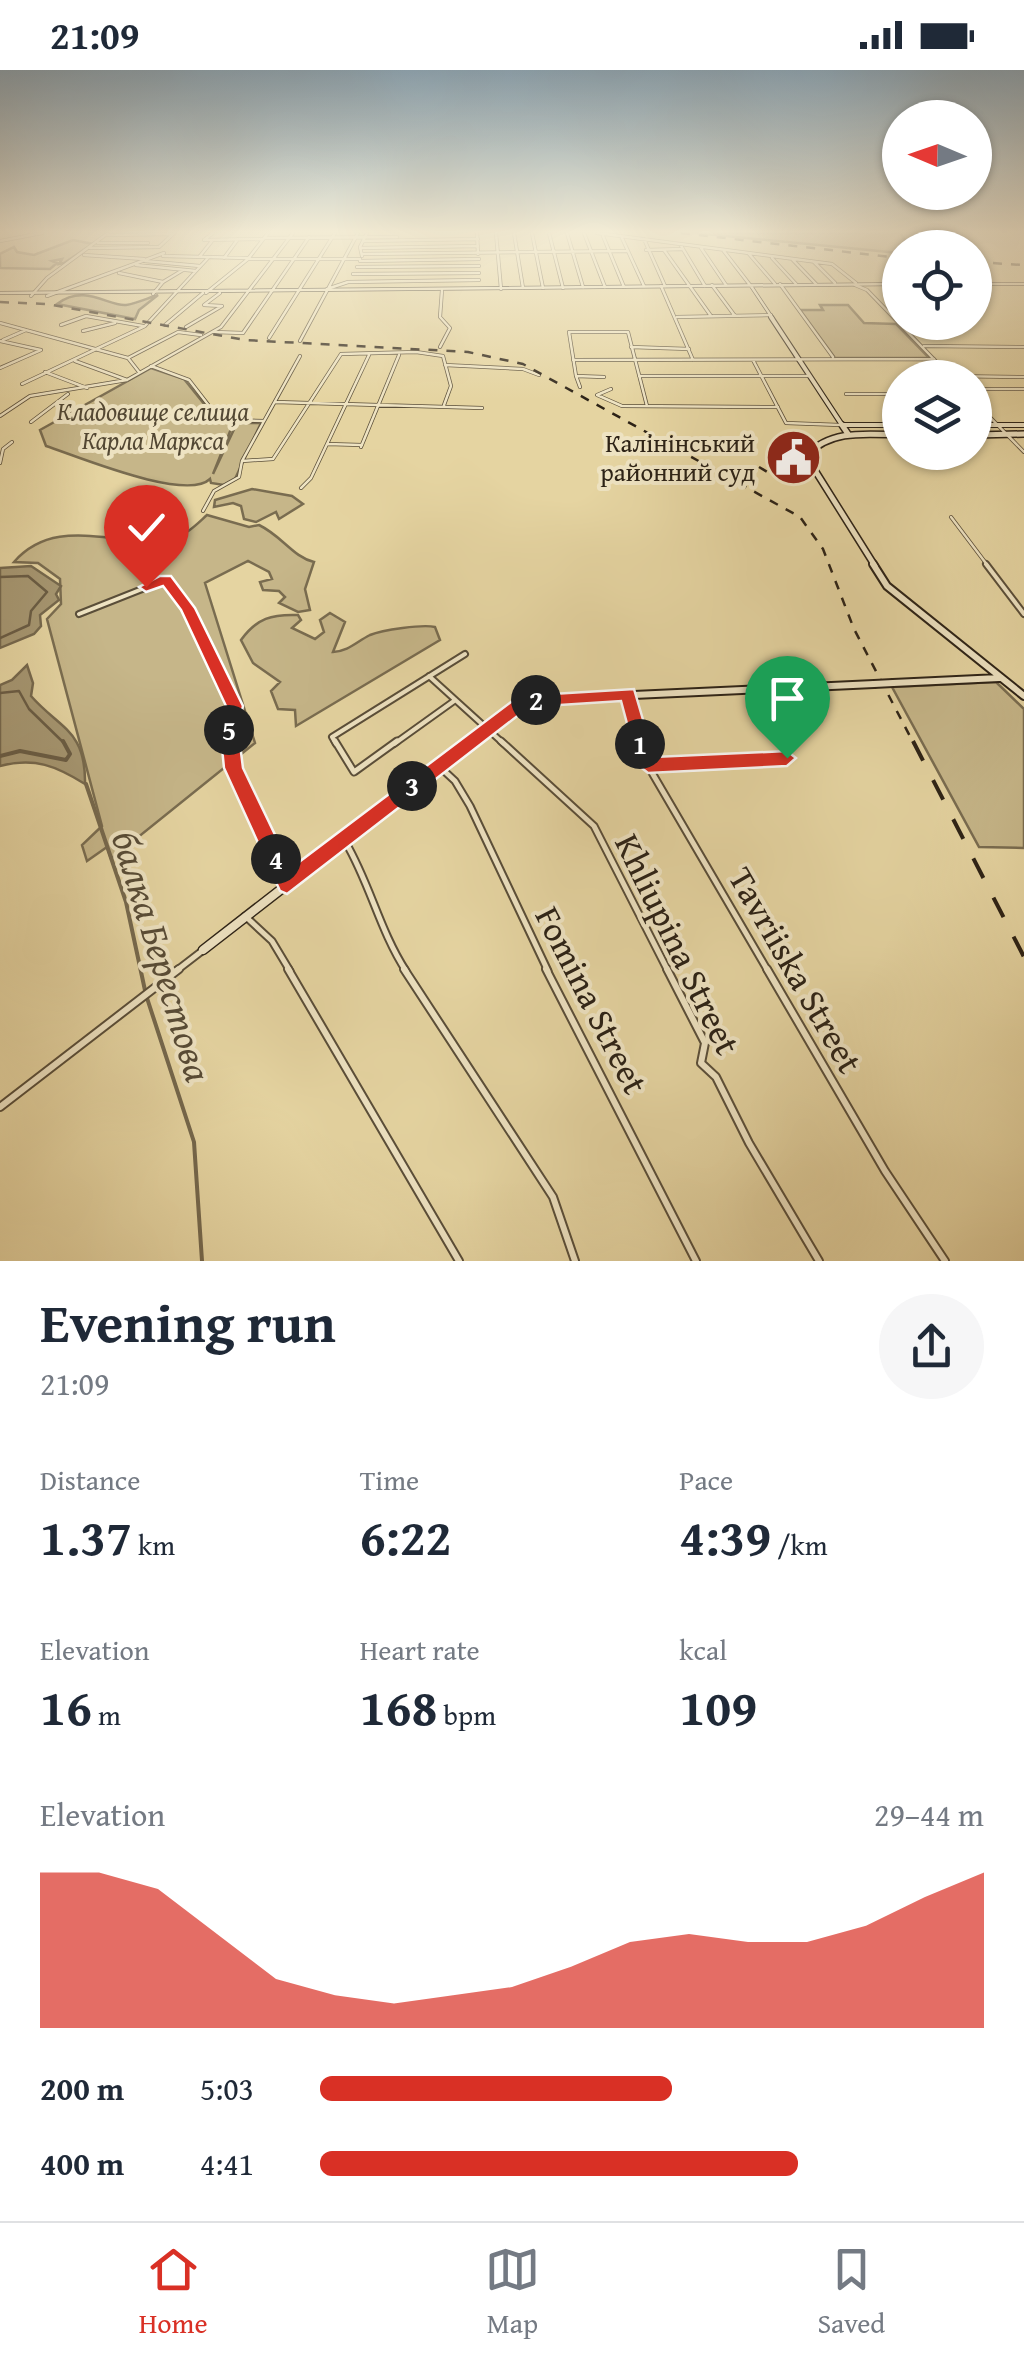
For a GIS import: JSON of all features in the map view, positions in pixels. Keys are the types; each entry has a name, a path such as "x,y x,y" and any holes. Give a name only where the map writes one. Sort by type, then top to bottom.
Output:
{"main road":[{"path":"0,295 489,289"},
{"path":"752,289 848,434"},
{"path":"844,425 882,425"},
{"path":"855,425 861,435"},
{"path":"992,425 1024,425"},
{"path":"882,435 848,434 817,446 806,456 876,571 893,591 1024,696"},
{"path":"992,434 1024,434"},
{"path":"202,950 525,700 1000,678"}],"street":[{"path":"31,296 35,289"},
{"path":"47,296 69,289"},
{"path":"153,294 158,289"},
{"path":"22,384 145,326 181,289"},
{"path":"165,325 210,289"},
{"path":"0,416 30,396 127,380 228,321 251,289"},
{"path":"212,332 242,332 272,289"},
{"path":"269,338 301,289"},
{"path":"300,341 330,289"},
{"path":"664,289 693,360"},
{"path":"689,289 711,316"},
{"path":"714,289 734,316"},
{"path":"781,289 835,359"},
{"path":"864,289 934,359"},
{"path":"440,347 450,328 440,318 442,290"},
{"path":"186,327 222,306 204,305 220,293"},
{"path":"677,317 770,315"},
{"path":"60,325 86,316 145,326"},
{"path":"84,330 119,321"},
{"path":"0,323 100,348 128,358 140,373"},
{"path":"0,341 26,330"},
{"path":"580,387 569,331 625,331 647,406"},
{"path":"128,358 178,332 203,336"},
{"path":"0,341 41,350 0,368"},
{"path":"921,346 1024,347"},
{"path":"631,347 690,350"},
{"path":"1016,347 1024,354"},
{"path":"242,461 273,460 340,354 416,352 443,356 451,386 444,405"},
{"path":"301,488 311,478 370,355"},
{"path":"326,444 362,446 399,355"},
{"path":"203,511 214,492 236,480 242,461 300,356"},
{"path":"573,360 934,359"},
{"path":"72,360 127,380"},
{"path":"753,360 788,424 844,425"},
{"path":"444,364 523,369 539,376"},
{"path":"151,366 189,380 222,421 264,422"},
{"path":"45,372 89,389"},
{"path":"576,376 604,377"},
{"path":"639,376 812,376"},
{"path":"992,376 1024,376"},
{"path":"610,388 597,396 618,405 778,407"},
{"path":"992,388 1024,388"},
{"path":"31,422 72,391"},
{"path":"846,394 882,394"},
{"path":"275,402 482,408"},
{"path":"992,420 1024,452"},
{"path":"0,464 3,449 12,442"},
{"path":"951,517 1024,614"},
{"path":"78,614 166,580 187,608 234,706 229,728 234,768 287,884"},
{"path":"455,700 354,772 332,737 465,654"},
{"name":"Khliupina Street","path":"429,676 594,826 706,1044 701,1063 716,1077 819,1261"},
{"name":"Tavriiska Street","path":"628,694 648,765 879,1162 945,1261"},
{"path":"648,765 787,758"},
{"name":"Fomina Street","path":"438,765 456,781 470,806 530,935 696,1261"},
{"path":"344,839 398,960 553,1196 576,1261"},
{"path":"245,916 272,940 460,1261"},
{"path":"0,1107 202,950"}],"green space":[{"path":"158,295 139,310 135,319 57,304 67,298 87,296 126,305"},
{"path":"820,305 848,305 864,323 882,324 882,340 912,340 929,358 835,358 800,310 823,310"},
{"name":"Кладовище селища Карла Маркса","path":"151,368 184,379 218,421 233,424 213,474 237,423 261,423 235,479 224,485 211,483 210,479 197,485 156,481 46,446 40,430"},
{"path":"252,489 292,496 303,504 279,519 276,512 256,522 244,519 241,506 233,503 214,507 215,500"},
{"path":"207,515 249,527 259,525 314,562 305,589 310,610 298,612 279,603 285,597 279,591 263,590 260,582 272,579 269,572 248,561 205,583 255,743 111,859 107,847 87,861 82,845 102,826 47,619 61,604 60,579 38,563 14,562 31,547 50,539 174,537"},
{"path":"330,613 345,622 333,652 376,633 412,627 435,627 440,640 296,726 295,710 278,709 271,691 280,682 253,663 241,640 259,622 289,615 298,615 301,620 292,628 315,639 324,632 320,620"},
{"path":"996,682 1024,709 1024,848 979,847 892,687"}],"water":[{"path":"31,566 61,586 56,594 59,600 40,615 41,626 34,634 0,648 0,568"},
{"path":"27,665 33,683 31,696 76,741 85,784 45,765 24,762 0,766 0,685 12,680"}],"waterway":[{"name":"балка Берестова","path":"86,784 126,902 146,995 194,1142 202,1261"}],"railway":[{"path":"0,302 47,304 245,340 468,352 523,364 800,517 823,549 854,629 914,744"},
{"path":"759,467 784,482"},
{"path":"913,741 1024,957"}],"place":[{"name":"Калінінський районний суд","path":"794,457"}],"route":[{"path":"146,587 166,580 187,608 234,706 229,728 234,768 287,884 525,700 628,694 648,765 787,758"}]}
